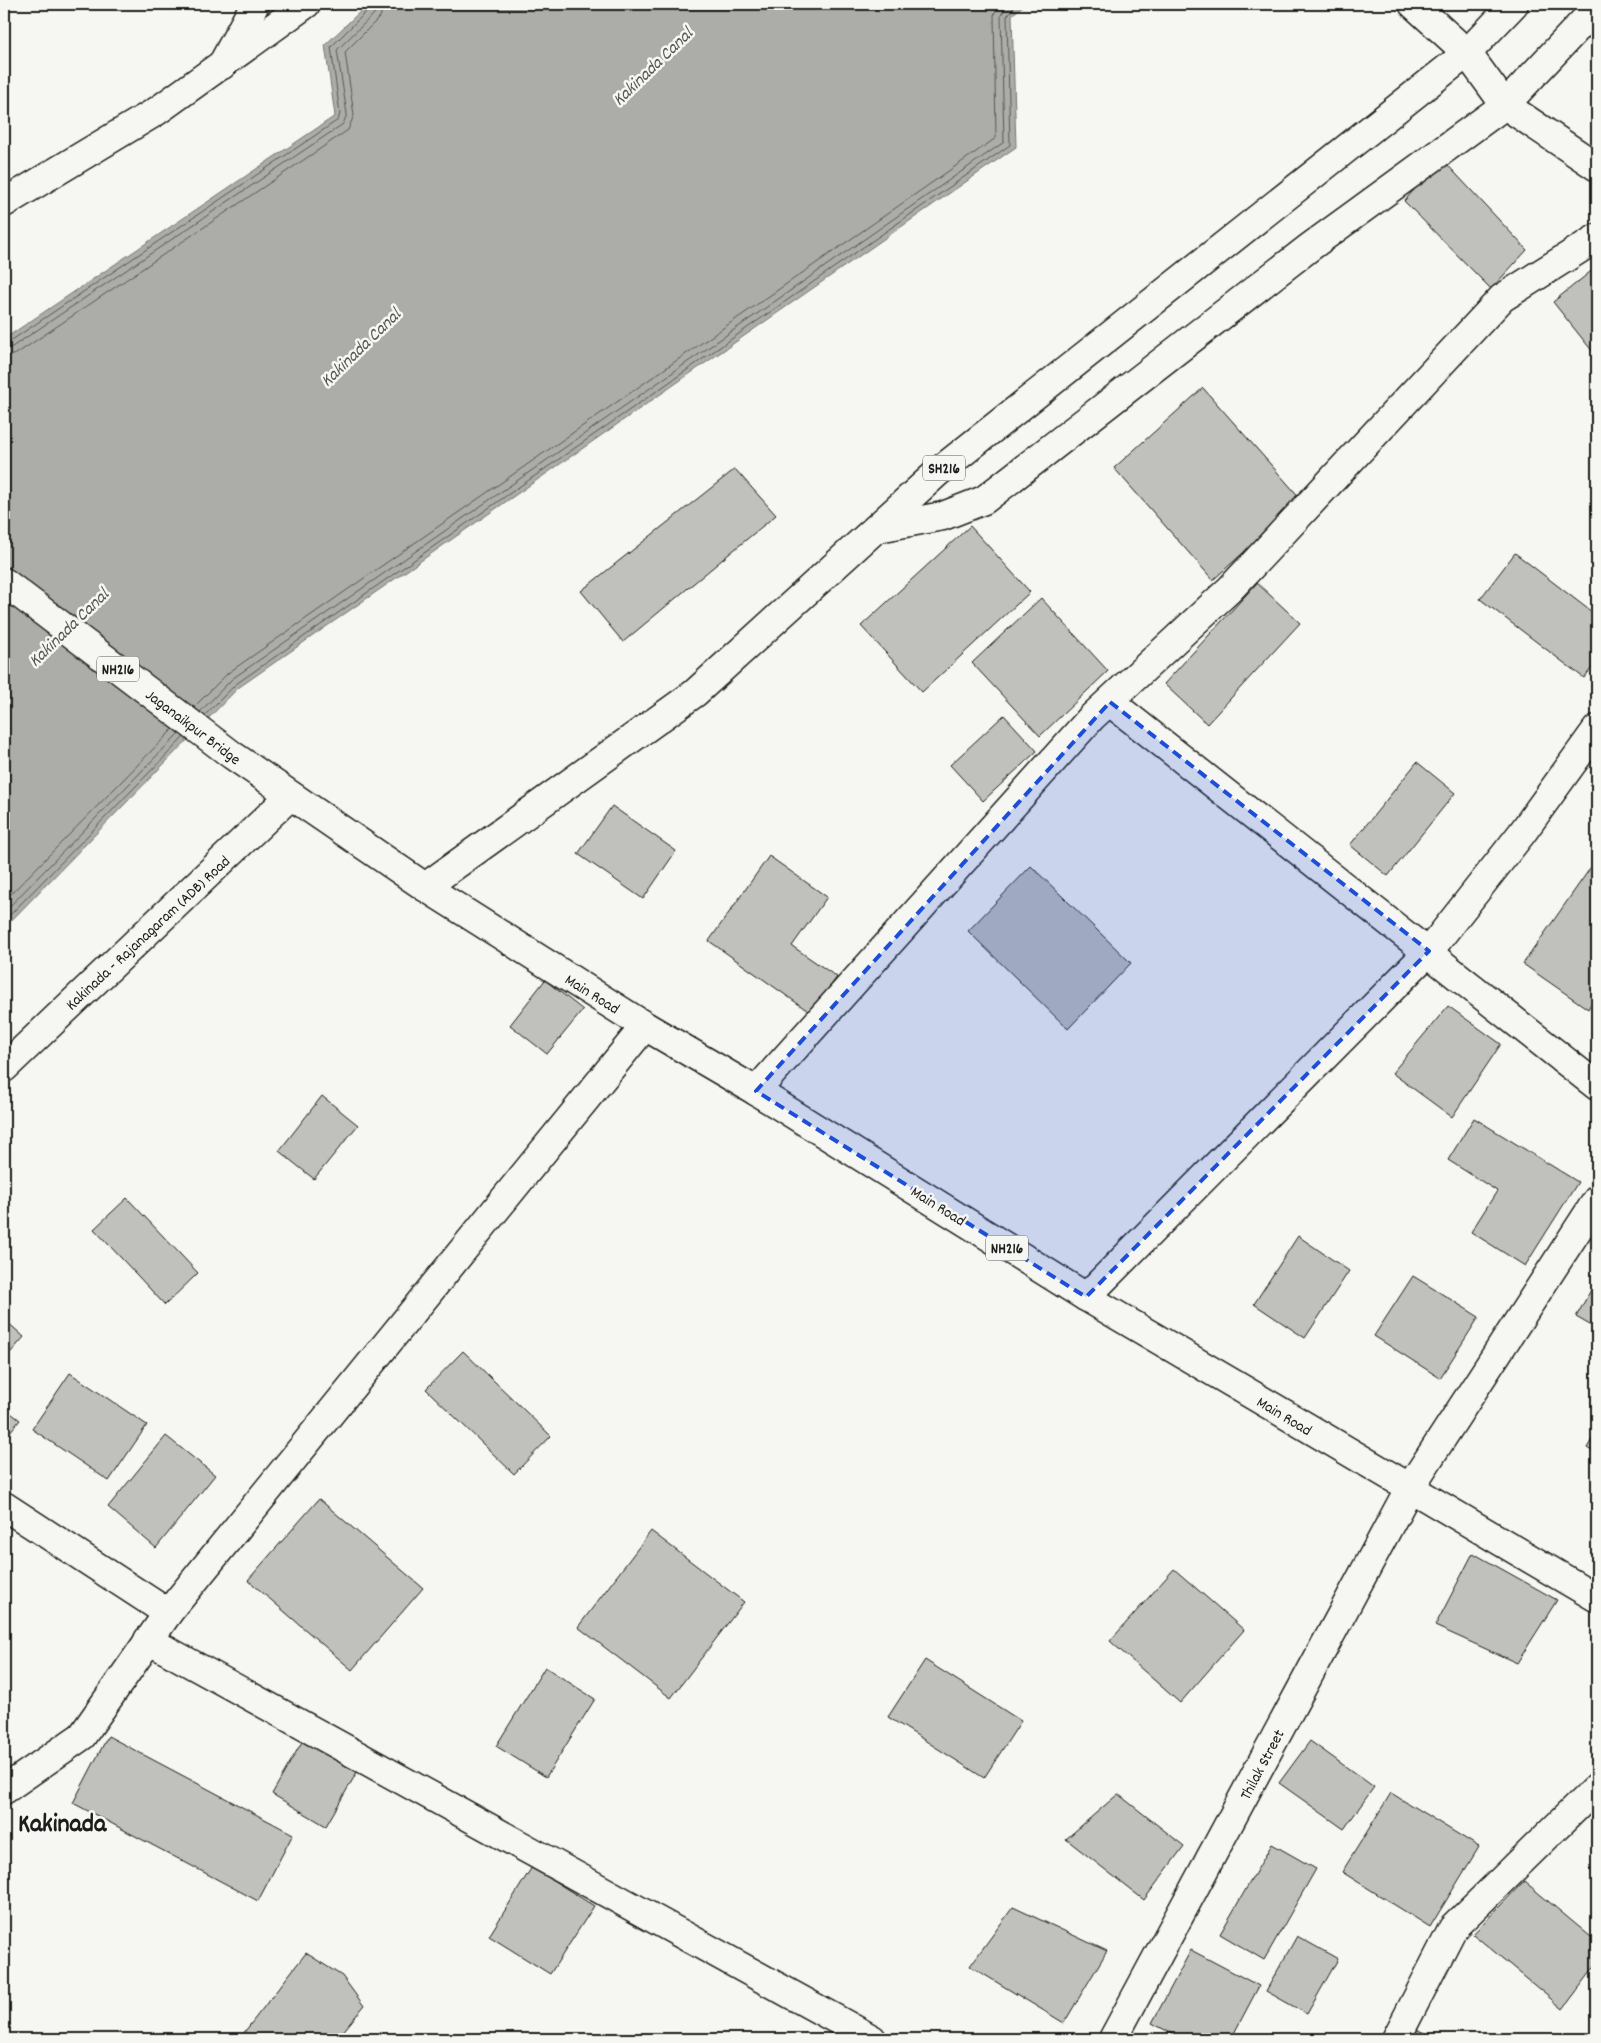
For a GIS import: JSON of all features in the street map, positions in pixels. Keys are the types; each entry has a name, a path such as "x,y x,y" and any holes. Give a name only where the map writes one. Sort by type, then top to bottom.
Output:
{"main road":[{"path":"222,65 255,4"},
{"path":"4,203 157,111 306,4"},
{"path":"1413,4 1467,53 1505,105 1597,166"},
{"name":"SH216","path":"425,886 695,693 946,466 1467,53 1514,4"},
{"path":"878,528 943,516 984,500 1310,247 1505,105 1597,7"},
{"path":"756,1091 1092,717 1230,589 1502,298 1597,238"},
{"name":"Jaganaikpur Bridge","path":"4,582 232,755 290,796"},
{"path":"1110,702 1429,951 1597,1086"},
{"path":"1086,1297 1429,951 1522,832 1597,730"},
{"name":"Main Road","path":"290,796 425,886 645,1026 756,1091 1086,1297 1597,1598"},
{"name":"Kakinada - Rajanagaram (ADB) Road","path":"4,1068 290,796"},
{"path":"4,1790 82,1736 168,1613 645,1026"},
{"name":"Thilak Street","path":"1112,2039 1409,1489 1597,1200"},
{"path":"4,1506 168,1613"},
{"path":"148,1640 872,2039"},
{"path":"1396,2039 1453,1928 1597,1787"}],"highlighted area":[{"path":"1110,702 1429,951 1086,1297 756,1091"}],"water":[{"name":"Kakinada Canal","path":"368,4 1025,4 1012,15 1016,147 238,688 4,928 4,339 335,116 325,45"}],"building":[{"path":"1442,159 1527,250 1491,289 1404,201"},
{"path":"1595,268 1597,271 1597,357 1553,302"},
{"path":"1203,388 1302,500 1213,580 1114,468"},
{"path":"735,469 776,515 623,642 581,591"},
{"path":"970,526 1030,592 922,692 861,626"},
{"path":"1515,553 1597,616 1597,661 1584,678 1480,599"},
{"path":"1257,583 1300,623 1207,724 1164,684"},
{"path":"1041,598 1108,671 1040,736 972,663"},
{"path":"1004,715 1037,751 983,801 950,765"},
{"path":"1417,762 1455,793 1388,876 1350,845"},
{"path":"612,806 676,851 643,899 578,854"},
{"path":"769,856 827,897 792,946 837,977 811,1013 709,941"},
{"path":"1031,866 1131,963 1068,1029 968,931"},
{"path":"1591,867 1597,871 1597,993 1588,1009 1523,964"},
{"path":"545,980 583,1010 547,1054 510,1025"},
{"path":"1448,1006 1501,1044 1452,1117 1392,1073"},
{"path":"322,1096 358,1125 314,1179 279,1151"},
{"path":"1474,1118 1578,1182 1525,1266 1471,1232 1497,1191 1448,1160"},
{"path":"127,1198 198,1273 165,1305 94,1229"},
{"path":"1298,1236 1349,1271 1305,1338 1254,1304"},
{"path":"1413,1276 1479,1317 1440,1378 1374,1336"},
{"path":"1597,1279 1597,1329 1576,1317"},
{"path":"4,1319 24,1337 4,1360"},
{"path":"463,1351 551,1436 514,1474 426,1389"},
{"path":"70,1373 147,1425 109,1481 32,1429"},
{"path":"4,1408 20,1420 4,1439"},
{"path":"1597,1431 1597,1454 1587,1448"},
{"path":"166,1436 215,1475 156,1548 108,1507"},
{"path":"319,1499 423,1588 352,1670 248,1580"},
{"path":"651,1531 744,1602 671,1698 578,1627"},
{"path":"1473,1553 1557,1600 1517,1663 1435,1626"},
{"path":"1174,1569 1244,1630 1180,1703 1110,1641"},
{"path":"925,1660 1021,1721 984,1778 888,1717"},
{"path":"545,1667 595,1699 546,1777 496,1746"},
{"path":"307,1733 361,1765 326,1826 272,1794"},
{"path":"108,1736 293,1834 258,1901 73,1803"},
{"path":"1310,1741 1374,1787 1344,1829 1279,1783"},
{"path":"1391,1793 1479,1847 1430,1927 1342,1872"},
{"path":"1118,1794 1184,1846 1144,1900 1066,1839"},
{"path":"1272,1844 1316,1869 1264,1960 1220,1934"},
{"path":"532,1867 594,1906 550,1974 489,1936"},
{"path":"1524,1881 1597,1942 1597,1964 1563,2009 1473,1934"},
{"path":"1013,1907 1107,1951 1064,2023 970,1966"},
{"path":"1297,1936 1338,1959 1307,2014 1266,1991"},
{"path":"1191,1950 1259,1986 1231,2039 1182,2039 1152,2023"},
{"path":"306,1953 342,1976 364,2006 337,2039 239,2039"},
{"path":"1416,2029 1437,2039 1410,2039"}],"district":[{"name":"Kakinada","path":"62,1822"}]}
